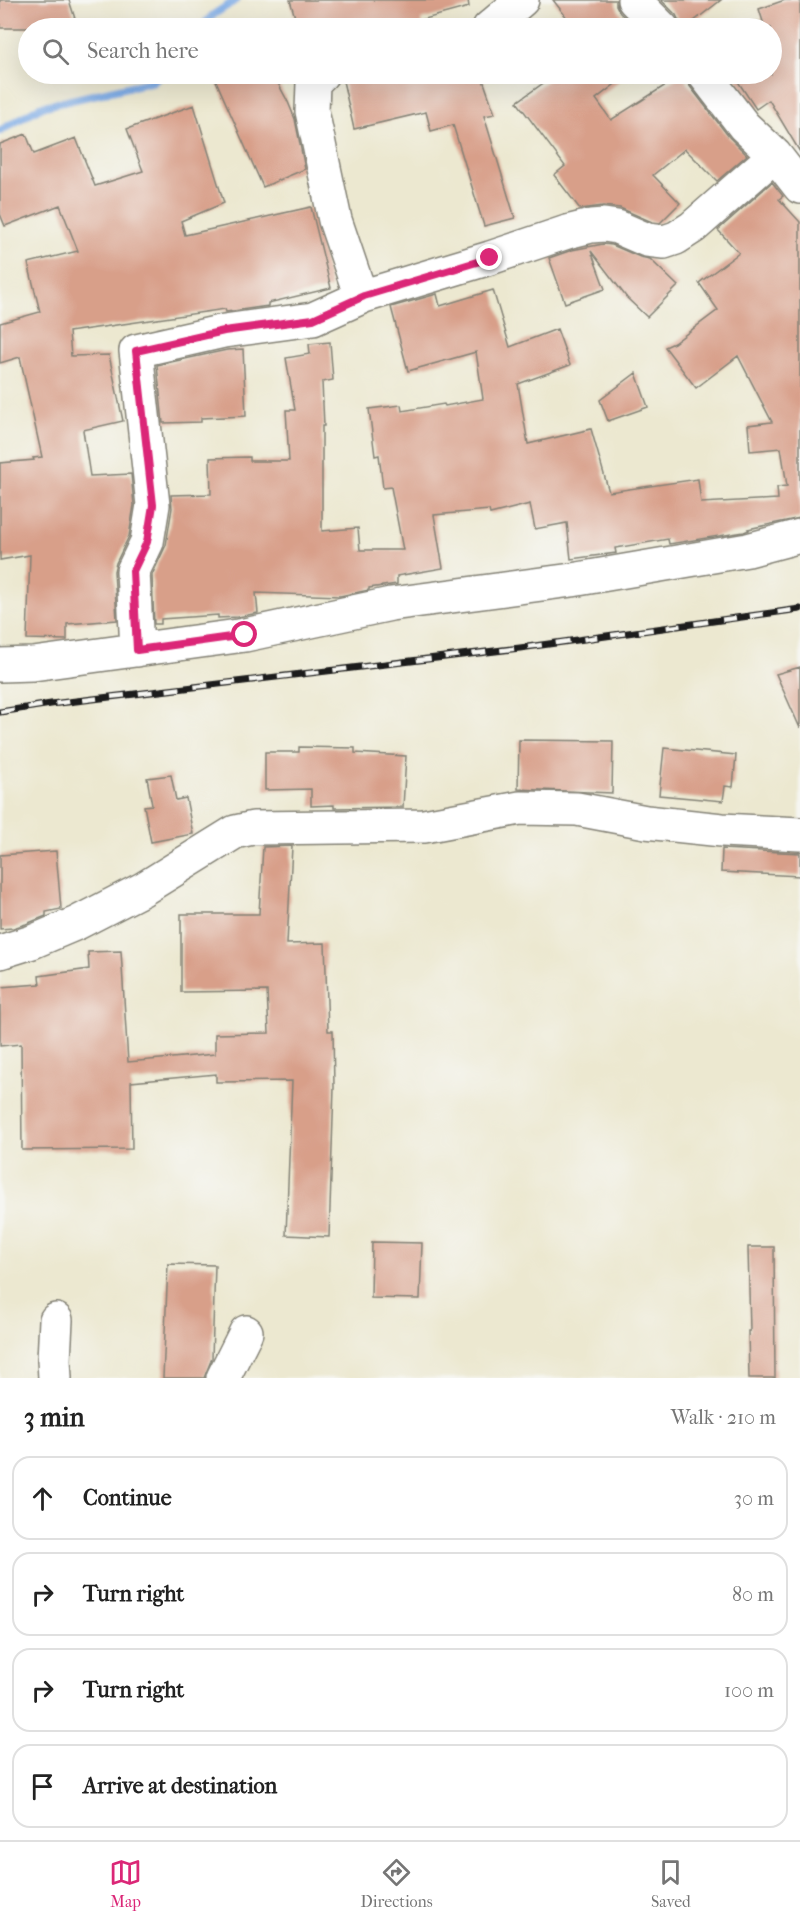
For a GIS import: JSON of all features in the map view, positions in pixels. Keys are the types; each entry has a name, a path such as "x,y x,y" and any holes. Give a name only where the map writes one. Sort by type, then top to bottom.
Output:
{"street":[{"path":"501,18 522,0"},
{"path":"634,0 652,18"},
{"path":"313,84 312,111 335,220 356,282 364,296"},
{"path":"712,84 744,126 775,155 800,187"},
{"path":"137,650 133,571 147,542 153,505 136,351 224,331 313,319 364,296 591,226 617,227 647,240 664,242 676,238 693,227 775,155"},
{"path":"0,665 33,664 245,635 391,604 572,580 737,552 800,536"},
{"path":"0,952 32,942 76,923 143,889 235,832 253,828 424,826 520,808 577,809 646,822 722,830 800,834"},
{"path":"56,1320 54,1360 56,1378"},
{"path":"223,1378 246,1332"}],"building":[{"path":"0,0 69,0 75,18 18,18 18,28 0,28"},
{"path":"290,0 468,0 469,7 428,18 295,18"},
{"path":"553,0 616,0 620,13 625,18 567,18"},
{"path":"661,0 721,0 698,18 678,18"},
{"path":"785,0 800,0 800,152 769,100 756,109 740,84 782,84 782,18 762,18 759,9"},
{"path":"217,84 278,84 288,102 295,119 305,169 263,187"},
{"path":"344,84 484,84 495,114 484,116 515,218 484,226 453,125 431,131 426,112 354,129"},
{"path":"542,84 615,84 596,99 611,120 667,84 688,84 729,137 747,155 717,181 685,149 653,175 680,203 660,223 652,222 620,208 603,206 580,209 554,175 565,166 517,102"},
{"path":"194,105 224,203 181,221 185,235 311,207 331,288 268,303 268,306 226,312 225,309 69,332 71,356 109,355 123,421 83,430 90,476 131,474 134,505 129,536 114,571 117,620 67,624 67,640 27,639 30,555 0,560 0,463 34,460 33,458 42,457 20,357 0,363 0,323 40,312 28,263 78,251 60,205 5,226 0,214 0,144 26,134 34,154 76,138 95,186 143,171 127,129"},
{"path":"772,182 783,196 779,199 800,222 800,518 748,529 744,532 669,544 668,539 615,548 616,553 571,559 567,523 535,529 530,504 490,514 489,510 434,515 443,568 397,576 397,584 369,588 369,590 340,596 256,593 258,613 238,617 218,618 218,615 161,619 161,624 154,624 152,575 166,545 172,508 171,495 211,494 210,458 250,457 250,461 289,461 286,410 295,410 286,358 310,354 309,344 330,342 333,380 322,382 324,426 322,426 322,531 358,528 360,550 403,550 391,487 383,488 379,455 375,456 369,409 401,405 402,411 483,399 476,352 408,371 391,307 437,294 440,306 493,290 510,347 557,329 570,365 518,384 528,444 591,429 609,492 698,479 701,503 778,499 777,487 787,486 781,448 750,451 748,425 772,422 738,356 696,388 665,347 674,343 718,310 699,283 739,253 718,230"},
{"path":"603,244 650,259 678,286 647,317 627,298 591,251 605,289 565,303 549,258 572,250"},
{"path":"243,349 246,416 201,418 201,422 163,423 157,365 227,350"},
{"path":"636,373 648,407 608,421 600,400"},
{"path":"800,667 800,728 776,674"},
{"path":"519,740 613,741 612,793 518,789"},
{"path":"299,747 355,748 355,753 406,756 403,807 311,806 311,789 265,790 265,752 299,752"},
{"path":"664,748 736,755 733,787 725,786 723,801 659,795"},
{"path":"171,775 176,800 186,798 193,834 151,842 144,806 152,805 147,778"},
{"path":"292,846 287,944 325,943 328,1031 333,1031 334,1088 329,1237 286,1235 292,1081 216,1082 216,1074 131,1082 132,1149 22,1150 21,1044 0,1046 0,987 40,984 39,976 89,969 88,952 121,951 128,1062 215,1054 215,1034 269,1033 267,991 181,992 181,914 259,914 263,847"},
{"path":"722,849 800,853 800,876 721,872"},
{"path":"56,851 61,909 46,912 46,916 26,924 0,929 0,855"},
{"path":"372,1242 422,1243 420,1299 371,1298"},
{"path":"748,1247 774,1247 775,1378 749,1378"},
{"path":"168,1264 215,1265 212,1358 204,1378 163,1378"}],"waterway":[{"path":"210,18 236,0"},
{"path":"0,131 40,107 141,84"}],"railway":[{"path":"0,712 520,648 800,609"}],"route":[{"path":"245,635 137,650 133,571 147,542 153,505 136,351 224,331 313,319 364,296 490,258"}]}
